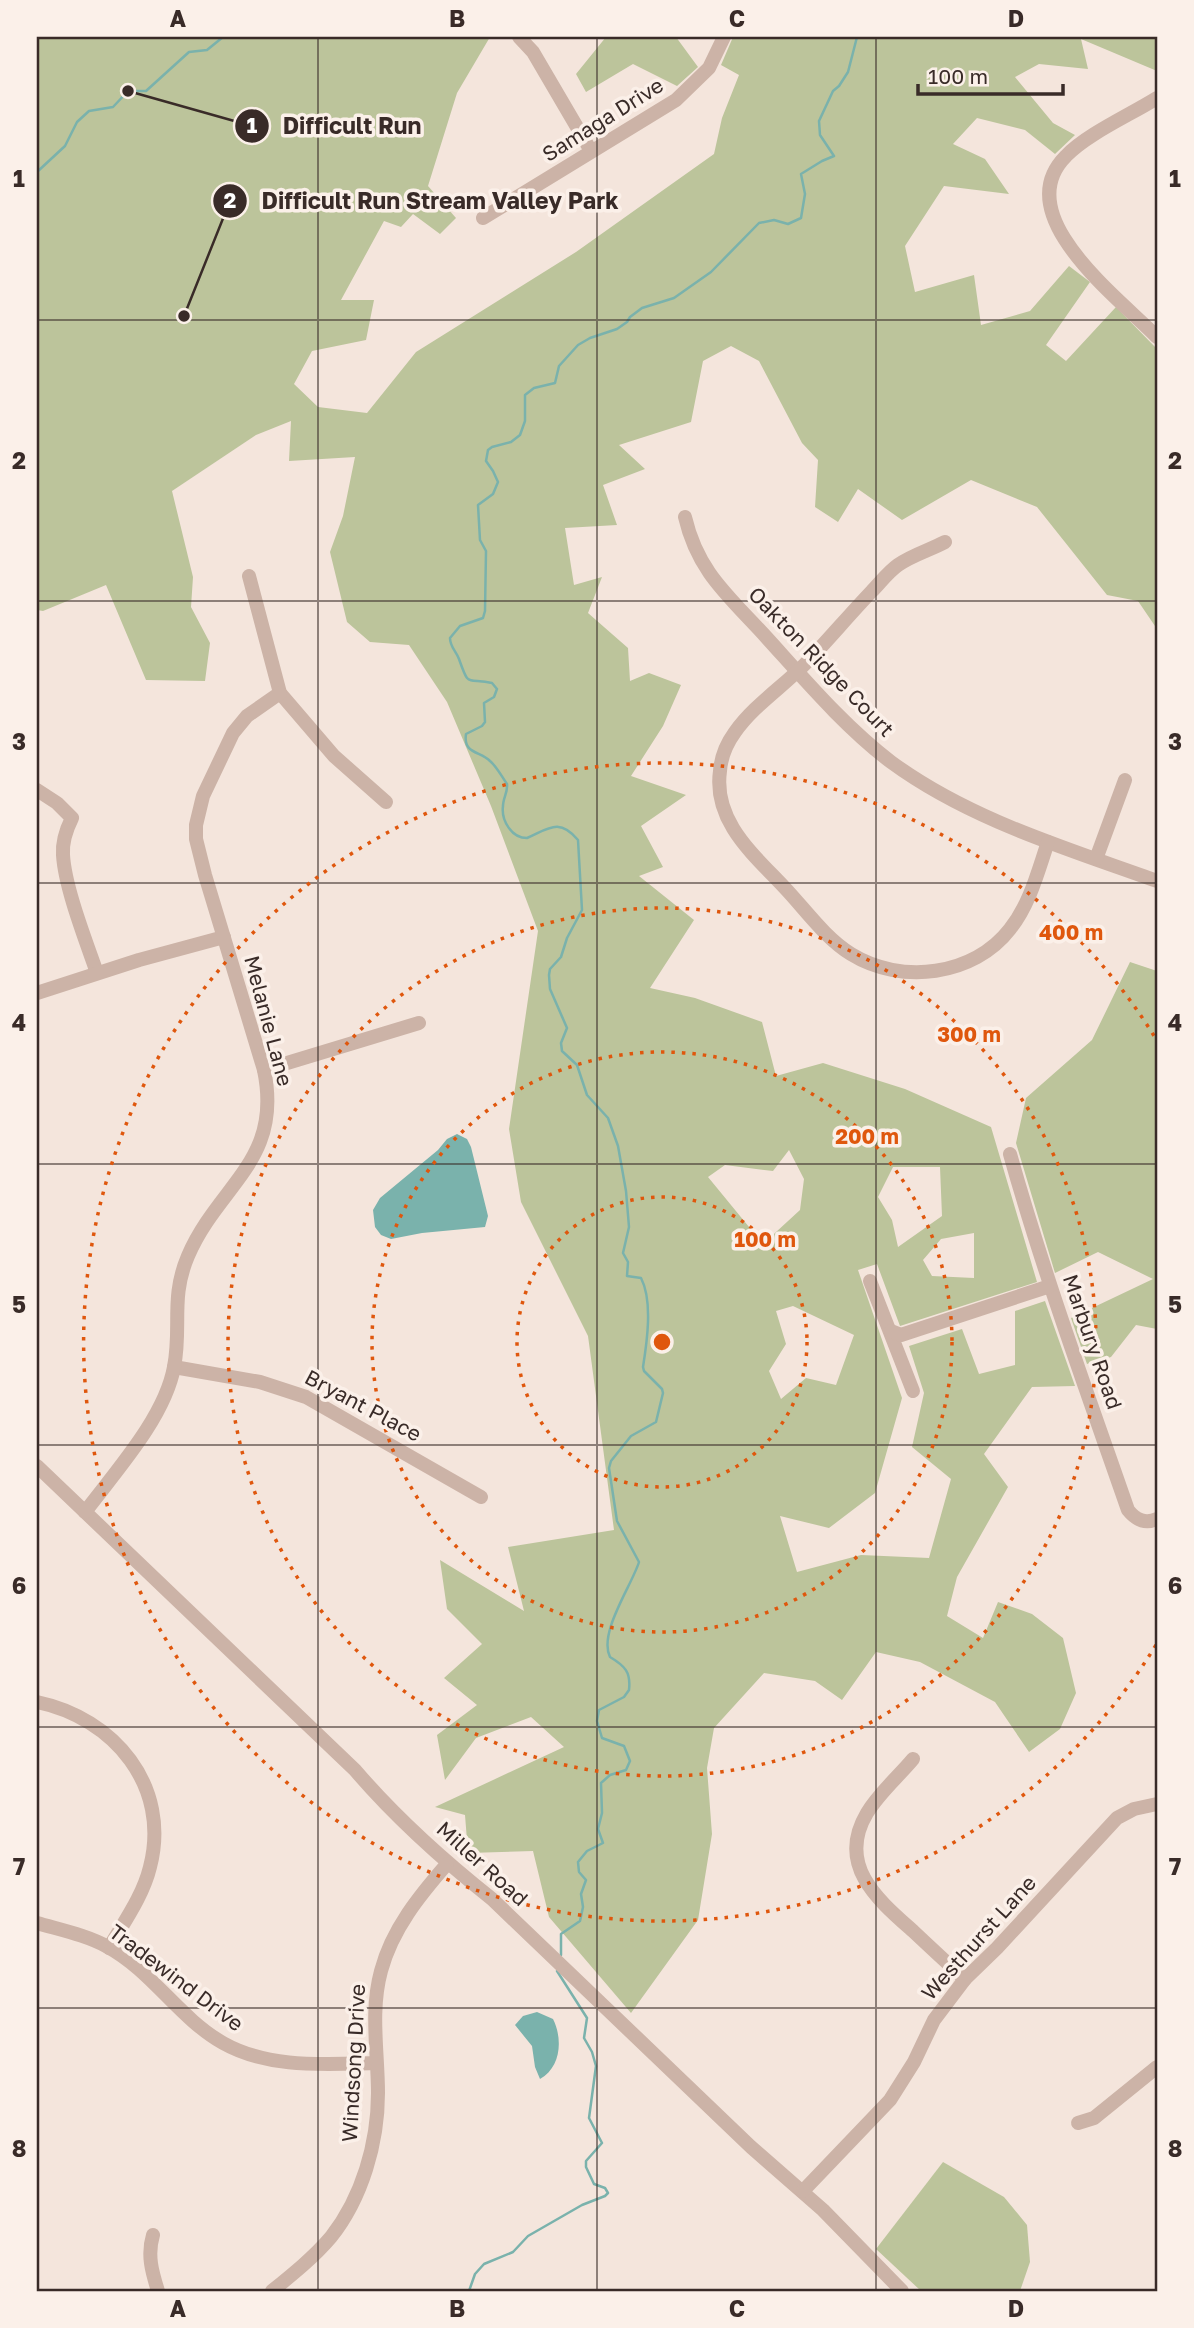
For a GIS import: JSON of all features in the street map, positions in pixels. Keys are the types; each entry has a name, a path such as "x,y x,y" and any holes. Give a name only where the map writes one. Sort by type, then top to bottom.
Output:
{"street":[{"path":"519,37 533,52 591,151"},
{"name":"Samaga Drive","path":"483,218 686,92 709,68 724,37"},
{"path":"1157,99 1072,150 1057,167 1049,187 1049,198 1052,218 1071,250 1157,337"},
{"name":"Oakton Ridge Court","path":"685,517 695,551 706,571 797,671 867,742 912,777 979,814 1157,881"},
{"path":"946,542 896,566 734,734 722,758 719,771 720,799 730,825 740,840 827,933 852,954 882,968 920,972 954,967 985,952 1000,941 1020,915 1048,842"},
{"path":"250,576 280,693 334,755 386,802"},
{"name":"Melanie Lane","path":"85,1512 159,1409 166,1395 174,1367 176,1308 181,1274 199,1236 251,1163 263,1136 268,1105 264,1070 196,839 198,810 236,728 255,710 280,693"},
{"path":"1096,859 1125,780"},
{"path":"37,790 57,803 72,818 63,842 63,856 97,973"},
{"path":"37,993 224,937"},
{"path":"264,1070 419,1023"},
{"name":"Marbury Road","path":"1010,1154 1050,1286 1128,1510 1139,1520 1146,1522 1157,1519"},
{"path":"870,1281 913,1391"},
{"path":"891,1331 901,1335 1050,1286"},
{"name":"Bryant Place","path":"174,1367 260,1382 306,1397 481,1497"},
{"name":"Miller Road","path":"37,1466 355,1770 384,1803 447,1864 492,1899 751,2147 803,2190 902,2291"},
{"path":"37,1702 86,1719 103,1732 125,1754 147,1791 154,1828 150,1868 134,1905 109,1948"},
{"path":"913,1759 867,1813 858,1837 858,1861 861,1873 873,1894 965,1979"},
{"name":"Westhurst Lane","path":"803,2190 890,2100 914,2062 933,2021 965,1979 1117,1818 1134,1809 1157,1804"},
{"name":"Windsong Drive","path":"272,2291 302,2267 331,2237 362,2180 376,2123 376,2016 380,1973 391,1942 421,1894 447,1864"},
{"name":"Tradewind Drive","path":"37,1923 72,1932 109,1948 202,2029 242,2051 279,2061 300,2063 376,2063"},
{"path":"1078,2123 1094,2118 1157,2067"},
{"path":"153,2235 150,2266 158,2291"}],"green space":[{"path":"37,37 490,37 457,93 428,186 456,218 440,234 413,214 401,227 384,221 341,300 374,300 366,340 312,351 294,384 318,407 367,413 416,352 576,252 714,154 722,118 739,75 721,65 733,37 1157,37 1157,71 1081,39 1088,69 1039,64 1015,77 1053,123 1075,135 1055,154 1025,130 977,118 953,144 985,159 1009,194 944,186 905,246 915,292 974,275 981,325 1030,311 1069,266 1090,282 1046,345 1066,361 1116,307 1157,349 1157,629 1138,601 1107,595 1037,507 971,480 902,520 858,489 838,522 815,507 818,460 802,443 759,361 731,346 703,361 691,422 619,445 645,469 603,485 617,525 565,528 574,585 602,577 588,613 628,648 630,681 649,673 681,685 663,726 631,776 686,795 641,826 663,867 639,876 694,920 650,988 695,998 762,1022 776,1076 823,1063 905,1089 991,1127 1037,1282 900,1326 877,1264 858,1270 902,1398 875,1493 829,1528 780,1516 797,1572 861,1555 929,1558 951,1479 912,1447 924,1393 909,1346 962,1329 979,1374 1015,1365 1015,1311 1045,1301 1075,1386 1032,1387 984,1454 1008,1487 957,1577 947,1616 983,1638 998,1602 1032,1614 1063,1638 1076,1693 1060,1729 1029,1752 995,1702 920,1662 876,1652 842,1700 815,1681 764,1673 714,1728 707,1768 712,1834 698,1920 631,2013 549,1917 533,1851 468,1853 465,1815 435,1807 564,1747 531,1717 476,1738 445,1780 437,1735 477,1705 444,1678 482,1644 447,1609 440,1560 524,1611 508,1547 614,1530 588,1336 521,1202 509,1129 538,931 491,806 447,702 409,645 370,642 347,622 330,552 343,516 355,457 289,461 291,421 256,435 172,491 193,577 191,607 210,643 205,681 146,680 106,585 43,611 37,610","holes":["789,1150 804,1179 800,1210 763,1244 708,1177 725,1165 773,1171","893,1167 940,1167 942,1216 898,1247 892,1220 878,1197","974,1233 974,1278 932,1276 923,1260 941,1239","793,1306 854,1335 836,1385 806,1378 781,1399 769,1371 786,1344 776,1311"]},
{"path":"606,37 676,37 698,67 677,86 633,64 586,92 576,74"},
{"path":"1130,962 1157,971 1157,1329 1136,1325 1111,1357 1087,1364 1071,1318 1153,1279 1098,1252 1055,1273 1016,1143 1026,1098 1092,1040"},
{"path":"943,2162 1004,2197 1027,2225 1030,2262 1020,2291 921,2291 876,2249"}],"water":[{"path":"457,1134 467,1139 471,1147 488,1216 485,1227 391,1239 381,1235 375,1227 373,1210 380,1198 438,1150 447,1139"},
{"path":"537,2012 553,2019 559,2044 556,2060 547,2074 540,2079 532,2046 515,2025 523,2016"}],"waterway":[{"path":"37,172 65,146 77,122 89,111 113,107 128,91 146,91 189,52 207,50 223,37"},
{"path":"561,1955 561,1934 580,1921 583,1907 581,1894 586,1880 579,1872 578,1862 587,1851 603,1843 598,1829 602,1813 601,1783 610,1775 626,1770 630,1761 624,1746 602,1738 597,1721 599,1710 624,1697 629,1690 628,1674 610,1657 608,1635 639,1562 617,1521 609,1468 611,1461 631,1436 656,1422 663,1393 643,1367 648,1322 647,1298 641,1278 627,1276 628,1262 623,1253 629,1227 618,1146 608,1118 587,1095 577,1065 562,1051 561,1043 567,1028 550,989 550,969 561,957 567,938 582,910 578,840 559,827 527,838 517,835 509,828 503,812 507,784 493,763 470,749 466,740 466,734 485,722 484,703 494,697 497,689 492,683 467,678 450,638 460,626 483,618 486,551 480,540 478,505 493,494 498,482 486,461 488,450 511,442 520,435 525,421 525,395 534,388 555,383 559,366 578,345 617,329 642,308 674,298 711,272 759,223 774,220 788,224 801,218 805,194 801,174 834,156 820,135 819,121 833,91 848,72 857,37"},
{"path":"469,2291 475,2274 484,2264 513,2252 528,2236 608,2193 605,2188 594,2184 586,2167 586,2161 602,2143 589,2118 596,2066 584,2038 587,2018 557,1971"}],"place":[{"name":"Difficult Run","path":"128,91"},
{"name":"Difficult Run Stream Valley Park","path":"184,316"}]}
